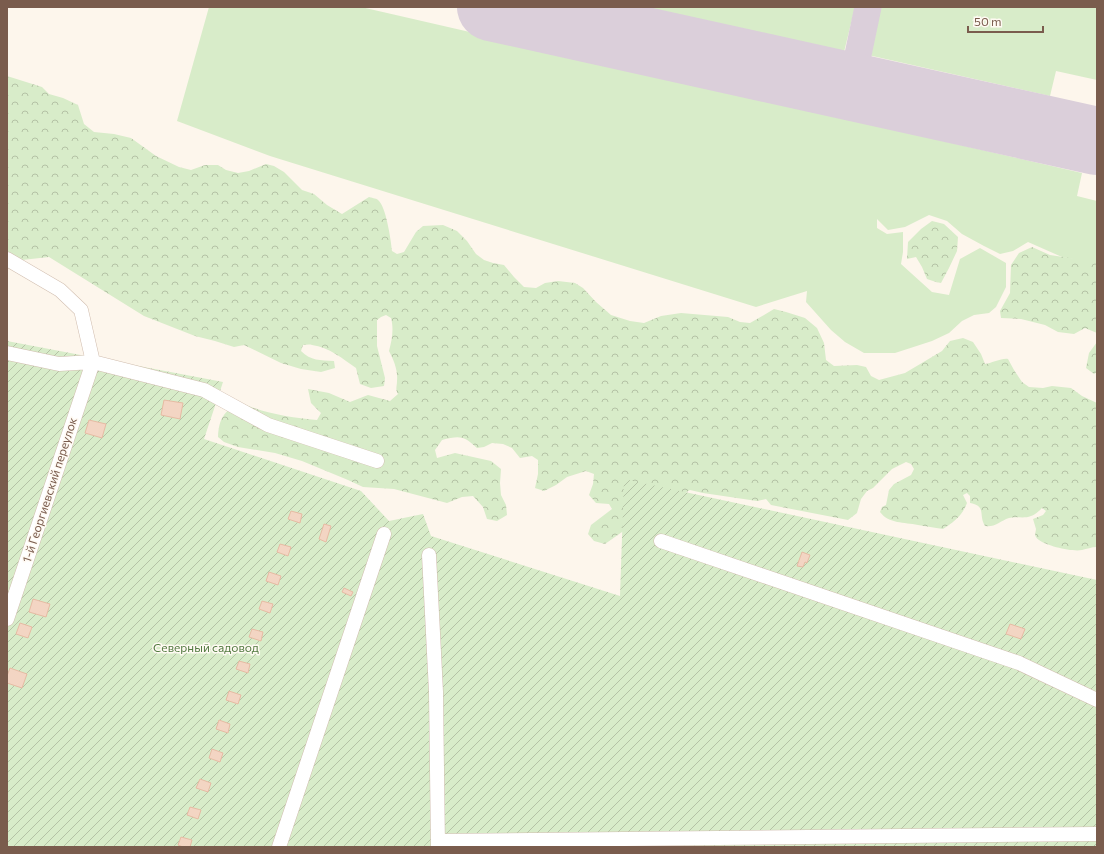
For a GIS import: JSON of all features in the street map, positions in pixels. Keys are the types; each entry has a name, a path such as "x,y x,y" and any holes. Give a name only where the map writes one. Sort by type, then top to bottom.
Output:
{"street":[{"path":"7,259 60,290 81,310 93,362"},
{"path":"7,353 58,364 93,362 204,390 268,425 377,462"},
{"name":"1-й Георгиевский переулок","path":"7,619 93,362"},
{"path":"279,847 384,534"},
{"path":"661,541 1019,663 1097,700"},
{"path":"429,555 436,692 438,844 1097,834"}],"green space":[{"path":"209,7 361,7 1082,173 1077,196 1097,201 1097,262 1062,257 1028,242 1013,251 1000,254 962,234 947,221 929,215 905,227 888,230 877,219 877,228 887,234 903,232 903,252 901,264 932,292 949,295 960,259 980,248 1006,263 1006,287 996,307 989,313 974,315 962,321 949,333 932,341 895,353 864,353 845,342 831,330 806,302 807,291 756,307 270,156 177,121"},
{"path":"628,7 855,7 844,52"},
{"path":"877,7 1097,7 1097,80 1056,71 1050,96 868,55"},
{"path":"7,76 42,87 49,94 63,98 78,105 84,124 94,132 114,134 131,138 156,156 179,167 191,170 205,165 218,165 226,170 238,173 249,171 266,164 274,166 284,172 302,190 314,194 327,205 342,214 369,197 376,199 381,203 386,216 392,251 397,254 404,252 416,232 423,226 443,225 457,231 467,241 476,254 484,260 504,265 524,287 536,288 545,283 558,281 575,283 583,288 611,315 630,321 644,323 661,316 681,313 728,317 740,322 750,323 774,309 805,318 817,328 824,343 826,360 834,366 857,365 866,367 871,376 879,380 905,373 942,351 950,341 963,338 973,342 981,354 985,364 1008,359 1022,382 1029,387 1043,388 1052,386 1071,388 1082,396 1097,403 1097,547 1072,550 1053,546 1038,540 1035,535 1036,529 1033,519 1043,515 1046,511 1042,508 1035,514 1028,517 1009,518 994,525 985,526 979,506 970,503 970,496 967,493 963,495 967,503 963,512 943,529 892,521 880,512 882,507 886,505 889,490 894,484 911,475 914,469 911,464 906,462 892,469 873,488 867,491 861,499 857,513 848,520 771,505 766,499 757,501 690,490 632,525 605,544 594,541 588,534 591,525 612,509 609,504 596,503 589,495 593,484 594,474 586,471 567,477 544,491 535,488 538,474 538,460 532,456 520,458 512,448 503,444 492,443 484,447 477,448 468,441 457,437 442,440 435,450 437,458 455,453 491,461 501,469 501,495 506,505 507,515 497,521 487,519 483,507 473,496 462,497 447,503 394,489 363,487 302,461 275,453 238,447 224,442 218,437 221,420 226,412 239,402 257,409 277,414 317,420 321,413 311,403 308,389 329,393 350,402 368,395 390,401 398,394 396,389 396,369 389,351 392,334 391,318 386,315 377,320 377,346 385,378 384,386 371,388 360,384 356,368 336,354 324,348 303,345 301,351 308,357 334,361 335,368 321,372 301,369 281,363 244,345 234,347 195,336 144,316 49,257 22,260 7,252"},
{"path":"932,221 944,224 958,237 957,251 941,283 927,279 916,257 907,259 908,242 921,229"},
{"path":"1032,247 1050,255 1097,262 1097,333 1085,328 1074,334 1058,332 1045,325 1021,319 1001,318 1000,311 1010,293 1011,265 1019,253"},
{"name":"Северный садовод","path":"7,341 223,382 204,439 361,491 389,521 423,514 431,536 620,596 624,479 1097,580 1097,847 7,847"},
{"path":"1097,342 1097,372 1094,374 1086,368 1089,353"}],"building":[{"path":"164,400 183,403 180,419 161,415"},
{"path":"89,420 106,424 102,438 85,433"},
{"path":"291,511 302,514 300,523 288,519"},
{"path":"324,524 331,526 326,542 319,539"},
{"path":"280,544 291,547 288,556 277,552"},
{"path":"802,552 810,555 807,563 805,562 803,567 797,566"},
{"path":"269,572 281,576 278,585 266,581"},
{"path":"344,588 353,592 351,596 342,592"},
{"path":"33,599 50,604 46,617 29,612"},
{"path":"262,601 273,604 270,613 259,609"},
{"path":"20,623 32,627 28,638 16,634"},
{"path":"1010,624 1025,629 1021,639 1006,634"},
{"path":"252,629 263,632 261,641 249,637"},
{"path":"239,661 250,664 248,673 236,669"},
{"path":"10,668 27,674 22,688 7,683 7,676"},
{"path":"229,691 241,695 238,704 226,700"},
{"path":"219,720 230,724 228,733 216,729"},
{"path":"212,749 223,753 220,762 209,758"},
{"path":"200,779 211,783 208,792 196,788"},
{"path":"190,807 201,810 198,819 187,815"},
{"path":"181,837 192,840 190,847 178,845"}],"taxiway":[{"path":"829,82 844,79 850,76 855,69 868,7"},
{"path":"855,69 861,82 873,92"}],"runway":[{"path":"491,7 1097,141"}]}
